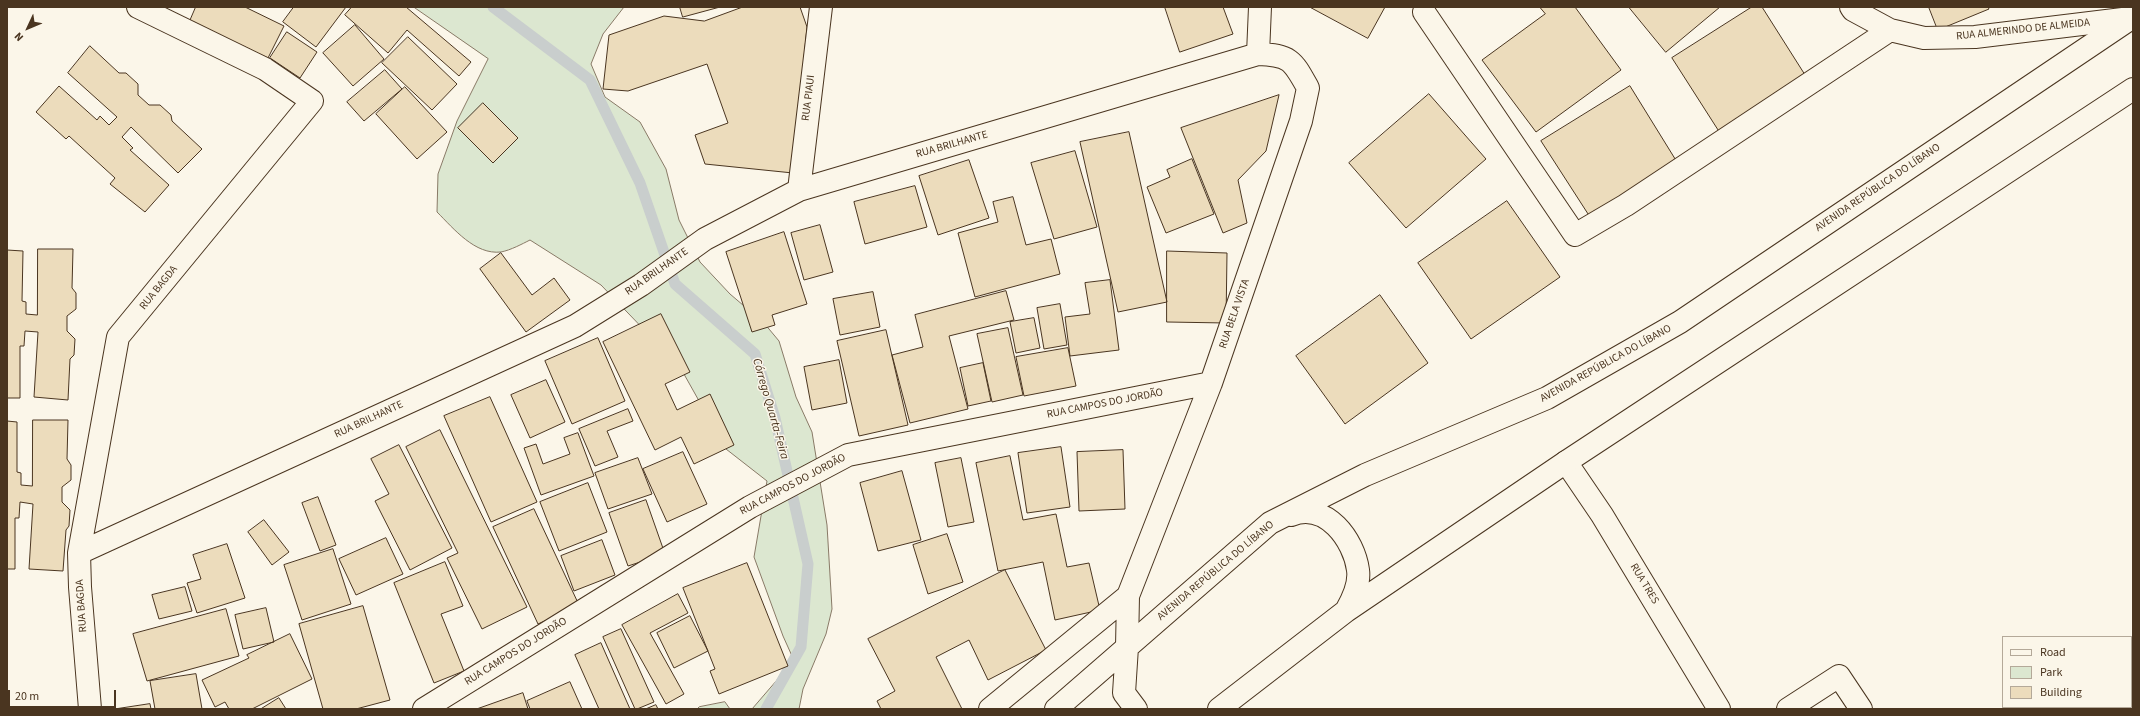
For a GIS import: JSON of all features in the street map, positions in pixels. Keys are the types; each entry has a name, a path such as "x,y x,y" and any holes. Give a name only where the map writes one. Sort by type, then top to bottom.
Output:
{"street":[{"name":"RUA BAGDA","path":"90,709 80,587 79,553 118,338 312,101 266,69 138,7"},
{"name":"RUA PIAUI","path":"799,190 809,96 821,7"},
{"path":"1258,54 1260,7"},
{"name":"RUA ALMERINDO DE ALMEIDA","path":"1851,7 1853,10 1890,30 1924,38 1975,38 2132,18"},
{"path":"1424,12 1575,235 1626,205 1890,30"},
{"name":"AVENIDA REPÚBLICA DO LÍBANO","path":"1056,709 1270,523 1365,475 1547,398 1680,322 2132,18"},
{"name":"RUA BRILHANTE","path":"79,553 575,326 641,285 705,239 799,190 1258,54"},
{"name":"RUA BELA VISTA","path":"1136,709 1124,693 1128,596 1211,384 1301,121 1308,88 1295,64 1278,55 1258,54"},
{"path":"1218,709 1346,611 1566,462 2133,89"},
{"name":"RUA CAMPOS DO JORDÃO","path":"424,709 750,507 848,454 1211,384"},
{"name":"RUA TRES","path":"1566,462 1602,515 1718,709"},
{"path":"1270,523 1295,513 1310,512 1321,515 1333,523 1347,539 1353,551 1358,571 1354,596 1346,611"},
{"path":"990,709 1128,596"},
{"path":"1788,709 1839,676 1861,709"}],"green space":[{"path":"414,7 624,7 603,34 591,64 605,97 640,122 666,169 679,220 700,262 730,294 764,323 779,341 796,397 812,432 827,525 832,609 826,634 803,689 799,709 752,709 777,680 792,656 783,636 754,557 767,481 726,449 680,367 601,285 530,240 501,252 491,252 482,249 466,240 437,212 438,174 457,121 488,59"},
{"path":"725,702 730,709 697,709 699,707"}],"building":[{"path":"196,7 245,7 284,26 268,58 190,21"},
{"path":"294,7 346,7 316,47 283,22"},
{"path":"352,7 406,7 471,62 459,76 407,30 388,53 345,15"},
{"path":"680,7 720,7 683,17"},
{"path":"743,7 800,7 807,27 793,173 705,164 695,135 728,123 707,64 628,91 603,89 609,35 664,16 704,21"},
{"path":"1165,7 1223,7 1233,34 1180,52"},
{"path":"1310,7 1385,7 1368,38"},
{"path":"1540,7 1575,7 1621,70 1536,132 1482,60 1545,14"},
{"path":"1629,7 1720,7 1666,52"},
{"path":"1752,7 1762,7 1807,78 1720,133 1672,58"},
{"path":"1929,7 1988,7 1989,9 1938,30"},
{"path":"355,25 384,59 353,86 323,53"},
{"path":"287,32 317,52 300,78 270,58"},
{"path":"408,37 457,84 432,110 382,63"},
{"path":"90,46 119,73 126,73 138,84 138,95 149,105 160,105 171,115 172,121 202,149 178,173 131,127 122,137 133,148 130,150 169,185 145,212 110,184 115,178 69,136 66,139 36,112 59,86 97,120 100,116 109,125 117,117 68,73"},
{"path":"385,70 402,89 364,121 347,102"},
{"path":"1630,86 1677,162 1590,217 1541,141"},
{"path":"405,87 447,132 417,159 376,114"},
{"path":"1429,94 1486,159 1406,228 1349,163"},
{"path":"1279,95 1266,151 1238,180 1247,223 1223,233 1181,128"},
{"path":"483,103 518,138 493,163 458,128"},
{"path":"1129,132 1167,302 1118,312 1080,142"},
{"path":"1075,151 1097,227 1054,239 1031,163"},
{"path":"1192,159 1214,214 1166,233 1147,187 1170,177 1167,170"},
{"path":"969,160 989,218 938,235 919,176"},
{"path":"915,186 927,227 865,244 854,202"},
{"path":"1013,197 1026,245 1051,239 1060,274 975,297 958,233 998,222 993,202"},
{"path":"1507,201 1560,277 1471,339 1418,263"},
{"path":"820,225 833,272 804,280 791,233"},
{"path":"784,232 807,304 772,315 775,325 752,332 726,252"},
{"path":"38,249 73,249 72,288 76,293 76,309 67,316 67,331 75,339 74,355 70,359 68,400 34,397 38,332 25,331 24,346 20,346 20,398 7,398 7,250 23,251 22,301 26,302 26,314 37,315"},
{"path":"1167,251 1227,253 1226,323 1167,322"},
{"path":"501,253 532,295 554,278 570,300 526,332 480,269"},
{"path":"1110,280 1119,350 1070,356 1065,317 1090,314 1085,283"},
{"path":"1006,291 1014,320 949,336 968,409 910,423 892,355 923,347 915,315"},
{"path":"873,292 880,327 840,335 833,299"},
{"path":"1380,295 1428,363 1345,424 1296,356"},
{"path":"1060,304 1067,345 1044,349 1037,308"},
{"path":"661,314 690,372 665,384 677,410 710,394 734,445 694,464 681,437 655,450 603,342"},
{"path":"1034,318 1040,348 1016,353 1010,322"},
{"path":"1008,328 1023,395 992,402 977,334"},
{"path":"886,330 908,425 859,436 837,341"},
{"path":"598,338 625,401 572,424 545,361"},
{"path":"1068,348 1076,386 1024,396 1016,357"},
{"path":"839,360 847,403 812,410 804,367"},
{"path":"983,363 991,401 968,406 960,368"},
{"path":"546,380 565,422 530,438 511,395"},
{"path":"490,397 537,502 491,522 444,416"},
{"path":"628,409 633,421 607,431 618,457 595,466 579,429"},
{"path":"33,420 68,420 67,459 71,465 71,480 62,487 62,502 70,510 69,526 66,530 63,571 29,569 33,504 20,502 19,518 15,518 15,569 7,569 7,421 17,422 17,472 21,473 21,485 32,486"},
{"path":"440,430 527,607 482,629 447,558 458,553 406,447"},
{"path":"578,433 594,476 541,495 524,448 536,444 543,464 570,454 564,438"},
{"path":"399,445 452,548 410,570 375,501 389,494 371,459"},
{"path":"1061,447 1070,507 1027,513 1018,453"},
{"path":"1123,450 1125,509 1079,511 1077,452"},
{"path":"683,452 707,504 667,522 643,469"},
{"path":"1010,456 1023,520 1056,514 1067,567 1089,563 1100,610 1055,620 1043,562 998,571 976,463"},
{"path":"638,458 652,494 608,509 595,473"},
{"path":"961,458 974,522 948,527 935,463"},
{"path":"902,471 921,540 878,551 860,483"},
{"path":"588,483 607,532 559,551 540,502"},
{"path":"318,497 336,545 320,551 302,503"},
{"path":"646,500 665,554 628,566 609,513"},
{"path":"534,509 579,605 538,624 493,527"},
{"path":"264,520 289,552 272,565 248,532"},
{"path":"947,534 963,582 928,594 913,545"},
{"path":"386,538 403,574 356,595 339,559"},
{"path":"602,540 615,575 574,591 561,556"},
{"path":"227,544 245,598 197,613 187,583 201,579 193,555"},
{"path":"333,549 351,604 302,620 284,565"},
{"path":"445,562 463,606 441,614 464,671 434,683 394,583"},
{"path":"747,563 788,666 719,694 710,671 715,669 683,588"},
{"path":"1005,570 1046,650 988,680 969,640 936,657 962,709 881,709 877,701 895,691 868,639"},
{"path":"185,587 192,611 159,619 152,595"},
{"path":"678,594 688,613 650,633 684,694 666,704 622,625"},
{"path":"363,606 390,700 356,709 323,709 299,624"},
{"path":"266,608 274,642 243,649 235,615"},
{"path":"226,609 239,656 147,681 133,634"},
{"path":"690,616 708,651 674,668 657,633"},
{"path":"621,629 654,702 637,709 635,709 603,637"},
{"path":"290,634 312,679 252,709 229,709 225,702 215,707 202,680 249,658 247,655"},
{"path":"601,643 630,709 599,709 575,655"},
{"path":"196,674 202,709 155,709 150,681"},
{"path":"570,682 582,709 530,709 527,701"},
{"path":"523,693 528,709 477,709"},
{"path":"279,698 286,709 261,709"},
{"path":"150,704 151,709 115,709"},
{"path":"656,705 658,709 646,709"}],"waterway":[{"name":"Córrego Quarta-Feira","path":"493,7 590,80 640,183 675,284 755,354 775,418 808,564 801,647 766,709"}]}
